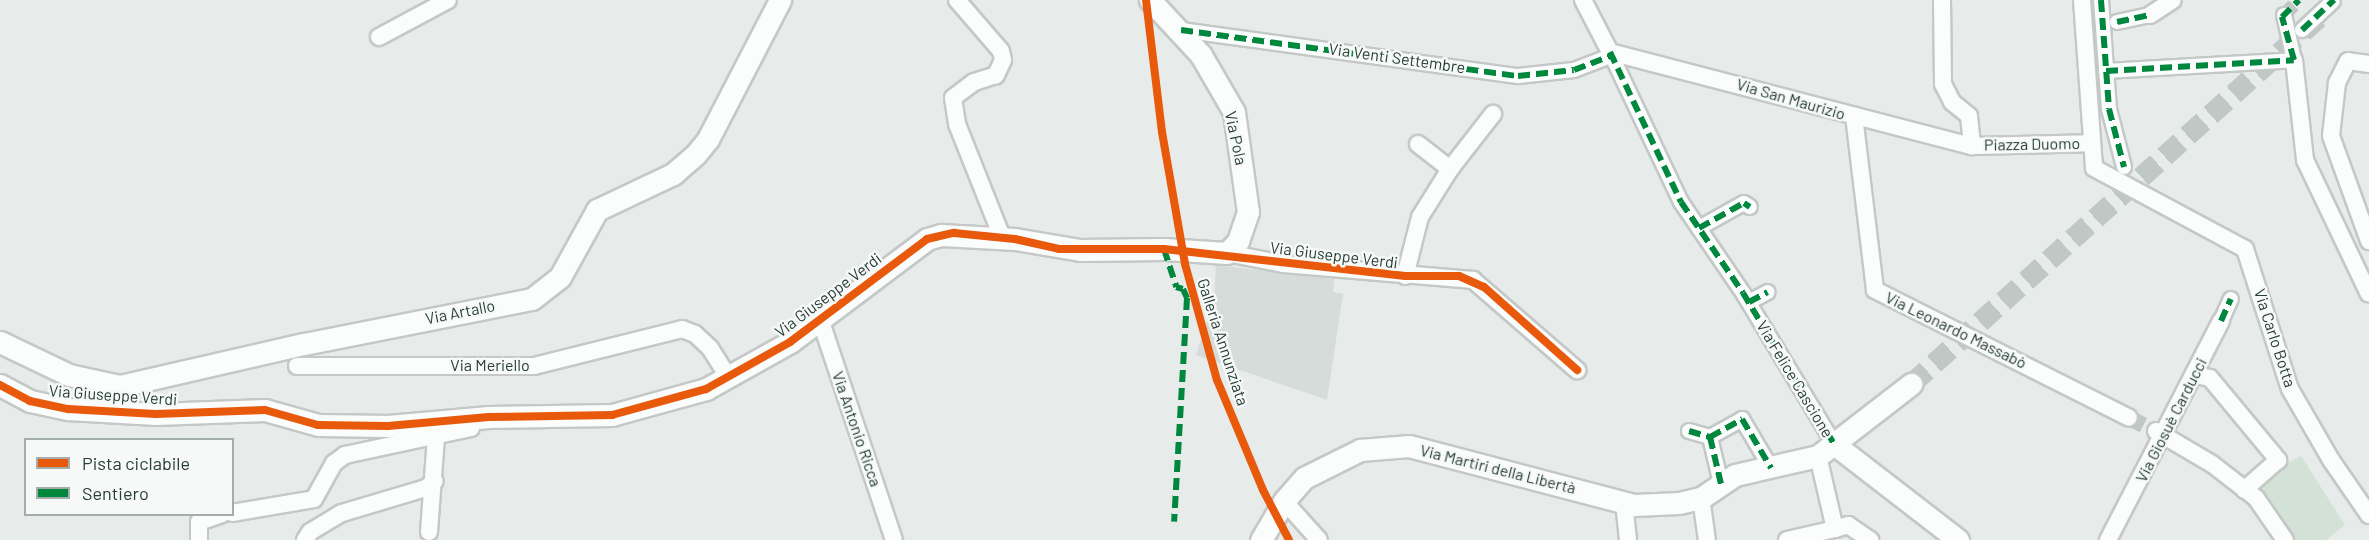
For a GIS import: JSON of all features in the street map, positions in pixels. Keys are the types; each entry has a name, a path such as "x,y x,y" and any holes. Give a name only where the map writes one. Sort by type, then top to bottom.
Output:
{"street":[{"path":"379,37 448,0"},
{"name":"Via Artallo","path":"0,342 69,375 120,386 387,326 532,299 560,277 597,210 674,174 696,154 736,88 780,0"},
{"path":"957,0 1001,51 1003,60 996,75 974,82 953,98 957,124 1002,237"},
{"name":"Via Pola","path":"1150,0 1201,55 1234,112 1248,213 1245,227 1227,253"},
{"name":"Via Felice Cascione","path":"1583,0 1682,213 1699,228 1749,302 1826,450 1958,540"},
{"path":"1942,0 1943,84 1952,102 1969,116 1972,146"},
{"path":"2082,0 2091,143"},
{"path":"2101,0 2109,109 2124,167"},
{"path":"2117,22 2139,19 2173,0"},
{"path":"2302,30 2333,1"},
{"path":"2284,15 2294,60 2305,160 2369,294"},
{"name":"Via Venti Settembre","path":"1180,30 1518,76 1574,70 1610,54"},
{"name":"Via San Maurizio","path":"1610,54 1665,63 1854,116 1972,146"},
{"path":"2106,71 2123,68 2294,60"},
{"path":"2369,64 2348,61 2337,83 2331,136 2369,242"},
{"path":"1405,276 1420,217 1450,169 1493,114"},
{"name":"Via Leonardo Massabò","path":"1854,116 1875,290 2129,418"},
{"name":"Piazza Duomo","path":"1972,146 2091,143"},
{"name":"Via Carlo Botta","path":"2091,143 2094,168 2099,174 2245,249 2290,389 2331,460 2369,515"},
{"path":"1418,144 1450,169"},
{"path":"1699,228 1744,203 1750,207"},
{"name":"Via Giuseppe Verdi","path":"0,386 39,404 68,409 156,414 265,410 318,425 388,426 511,416 612,415 642,409 706,389 790,342 927,239 954,233 1002,237 1059,249 1227,253 1283,264 1405,276 1452,276 1473,280 1577,370"},
{"name":"Via Felice Cascione","path":"1749,302 1768,292"},
{"name":"Via Giosuè Carducci","path":"2108,540 2160,433 2195,375 2231,299"},
{"name":"Via Antonio Ricca","path":"820,319 894,540"},
{"name":"Via Meriello","path":"297,366 534,366 682,330 695,334 710,348 728,377"},
{"path":"2195,375 2210,378 2278,460 2244,490"},
{"path":"1707,540 1701,498 1735,475 1771,468 1826,450 1911,384"},
{"path":"234,513 314,499 334,463 345,455 499,424 511,416"},
{"path":"1689,430 1710,437 1742,419 1771,468"},
{"path":"2160,433 2212,464 2256,498 2285,540"},
{"path":"429,532 435,481 436,437"},
{"path":"1710,437 1720,484"},
{"name":"Via Martiri della Libertà","path":"1261,540 1284,501 1304,478 1340,457 1388,445 1434,451 1644,506 1701,498"},
{"path":"1826,450 1835,529"},
{"path":"305,540 310,532 329,519 426,488 435,481"},
{"path":"1284,501 1319,540"},
{"path":"1624,501 1628,540"},
{"path":"199,540 200,522 216,516"},
{"path":"320,540 329,519"},
{"path":"1787,540 1848,525 1870,540"}],"shaded area":[{"path":"1216,265 1334,279 1333,292 1343,294 1327,400 1196,355 1214,300"}],"green space":[{"path":"2301,456 2345,525 2326,540 2292,540 2258,491 2287,463"}],"tunnel":[{"path":"2284,15 2299,0"},
{"path":"1911,384 2320,16"},
{"path":"2129,418 2156,431"}],"marked path":[{"path":"2101,0 2109,109 2124,167"},
{"path":"2106,71 2294,60 2282,17 2299,0"},
{"path":"2302,30 2334,0"},
{"path":"2117,22 2150,15"},
{"path":"1181,30 1518,76 1574,70 1610,56"},
{"path":"1610,52 1681,202 1743,293 1834,444"},
{"path":"1699,228 1744,203 1750,207"},
{"path":"1164,249 1176,287 1183,289 1187,298 1174,522"},
{"path":"1749,302 1768,292"},
{"path":"2221,321 2231,299"},
{"path":"1710,437 1742,419 1771,468"},
{"path":"1689,431 1710,437 1721,484"}],"cycle path":[{"name":"Galleria Annunziata","path":"1146,0 1162,132 1185,264 1217,380 1263,490 1289,540"},
{"path":"0,385 30,401 68,409 156,414 265,410 318,425 388,426 489,417 612,415 706,389 790,342 927,239 954,233 1015,239 1059,249 1164,249 1405,276 1459,276 1484,287 1577,370"}]}
